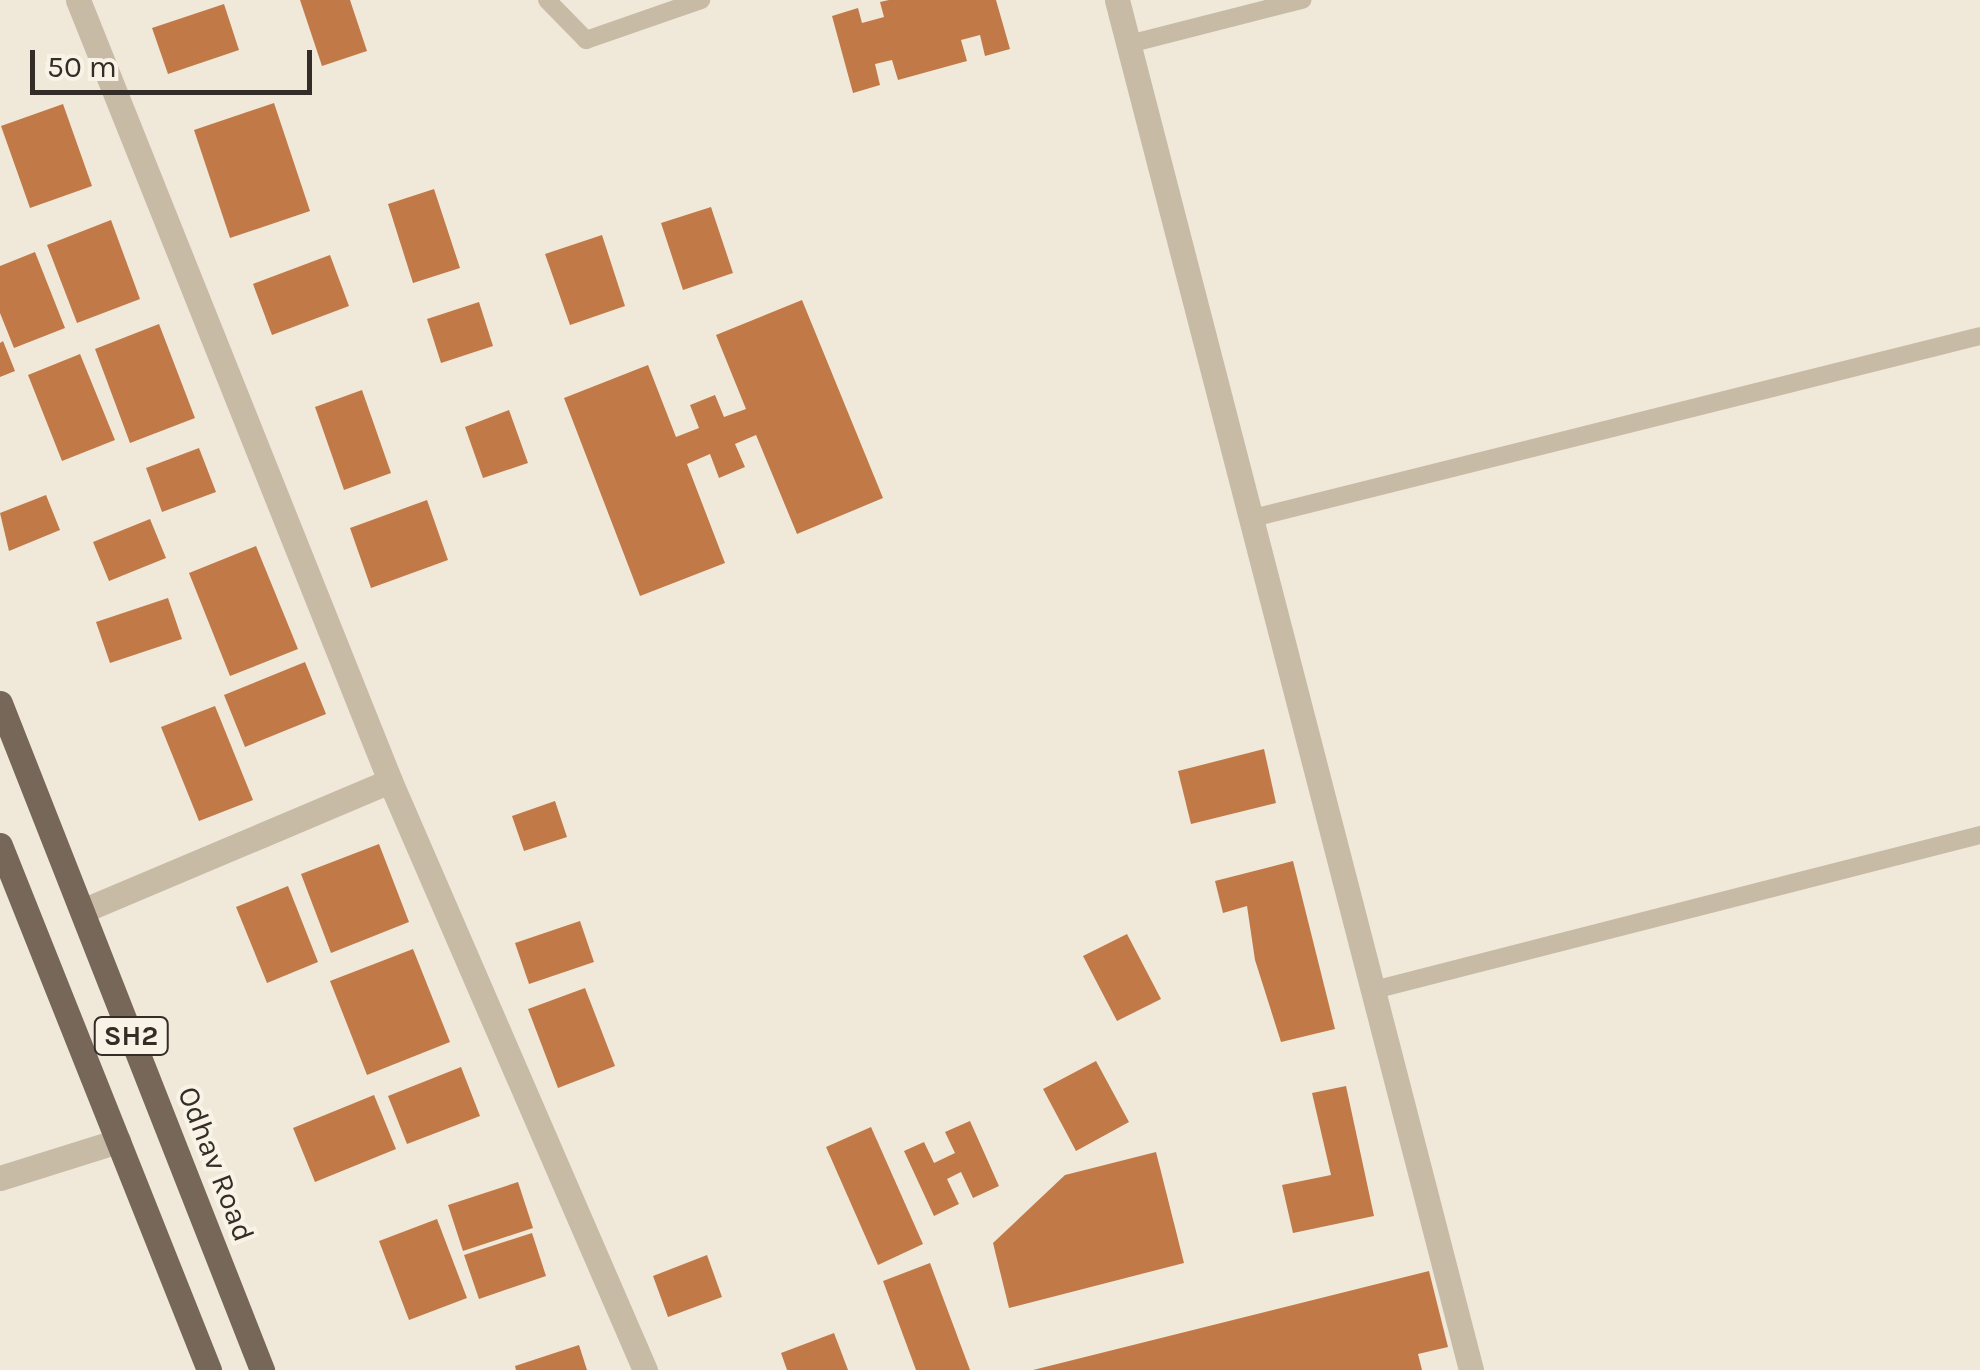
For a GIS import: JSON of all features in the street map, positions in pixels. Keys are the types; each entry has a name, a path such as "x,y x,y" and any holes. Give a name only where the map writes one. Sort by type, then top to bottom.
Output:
{"main road":[{"name":"Odhav Road","path":"0,703 262,1370"},
{"name":"SH2","path":"0,845 209,1370"}],"street":[{"path":"78,0 390,781 645,1370"},
{"path":"1118,0 1472,1370"},
{"path":"82,911 390,781"},
{"path":"0,1178 118,1141"}],"lane":[{"path":"548,0 586,40 700,0"},
{"path":"1129,44 1302,0"},
{"path":"1253,518 1980,336"},
{"path":"1374,990 1980,835"}],"building":[{"path":"300,0 350,0 367,51 322,66"},
{"path":"996,0 1010,49 985,56 980,35 961,40 967,61 898,80 892,60 875,64 880,85 853,93 832,16 858,8 862,23 884,17 880,2"},
{"path":"224,4 239,50 168,74 152,28"},
{"path":"274,103 310,211 230,238 194,130"},
{"path":"63,104 92,186 30,208 1,126"},
{"path":"434,189 460,268 413,283 388,204"},
{"path":"711,207 733,273 683,290 661,223"},
{"path":"111,220 140,299 77,323 47,245"},
{"path":"602,235 625,306 570,325 545,254"},
{"path":"35,252 65,328 14,348 0,313 0,266"},
{"path":"330,255 349,306 272,335 253,284"},
{"path":"802,300 883,498 797,534 756,435 735,444 745,467 719,478 710,454 687,464 725,563 640,596 564,398 648,365 676,437 699,428 690,405 715,395 724,417 746,409 716,335"},
{"path":"479,302 493,346 441,363 427,319"},
{"path":"159,324 195,418 130,443 95,349"},
{"path":"3,341 15,371 0,377 0,343"},
{"path":"80,354 115,440 62,461 28,375"},
{"path":"362,390 391,473 344,490 315,407"},
{"path":"509,410 528,463 483,478 465,427"},
{"path":"199,448 216,492 162,512 146,468"},
{"path":"46,495 60,530 9,551 0,513"},
{"path":"427,500 448,560 371,588 350,528"},
{"path":"150,519 166,558 109,581 93,542"},
{"path":"256,546 298,649 230,676 189,573"},
{"path":"168,598 182,639 110,663 96,622"},
{"path":"305,662 326,714 245,747 224,695"},
{"path":"215,706 253,800 199,821 161,727"},
{"path":"1264,749 1276,803 1191,824 1178,771"},
{"path":"555,801 567,837 524,851 512,816"},
{"path":"379,844 409,922 331,953 301,874"},
{"path":"1293,861 1335,1029 1281,1042 1255,960 1247,906 1223,913 1215,881"},
{"path":"288,886 318,962 267,983 236,907"},
{"path":"580,921 594,962 529,984 515,943"},
{"path":"1127,934 1161,999 1117,1021 1083,956"},
{"path":"413,949 450,1042 367,1075 330,981"},
{"path":"585,988 615,1066 558,1088 528,1009"},
{"path":"1096,1061 1129,1122 1076,1151 1043,1089"},
{"path":"461,1067 480,1116 407,1144 388,1096"},
{"path":"1346,1086 1374,1216 1293,1233 1282,1185 1331,1175 1312,1093"},
{"path":"374,1095 396,1149 315,1182 293,1128"},
{"path":"970,1121 999,1186 973,1198 961,1172 947,1179 959,1204 934,1216 904,1151 924,1142 934,1163 955,1153 945,1132"},
{"path":"871,1127 923,1244 878,1265 826,1147"},
{"path":"1156,1152 1184,1263 1009,1308 993,1243 1065,1175"},
{"path":"518,1182 533,1228 463,1251 448,1205"},
{"path":"437,1219 467,1298 409,1320 379,1241"},
{"path":"532,1233 546,1276 479,1299 464,1255"},
{"path":"707,1255 722,1297 668,1317 653,1276"},
{"path":"930,1263 970,1370 916,1370 883,1281"},
{"path":"1429,1271 1448,1347 1418,1354 1422,1370 1033,1370"},
{"path":"834,1333 848,1370 787,1370 781,1353"},
{"path":"579,1345 587,1370 516,1370 515,1366"}]}
